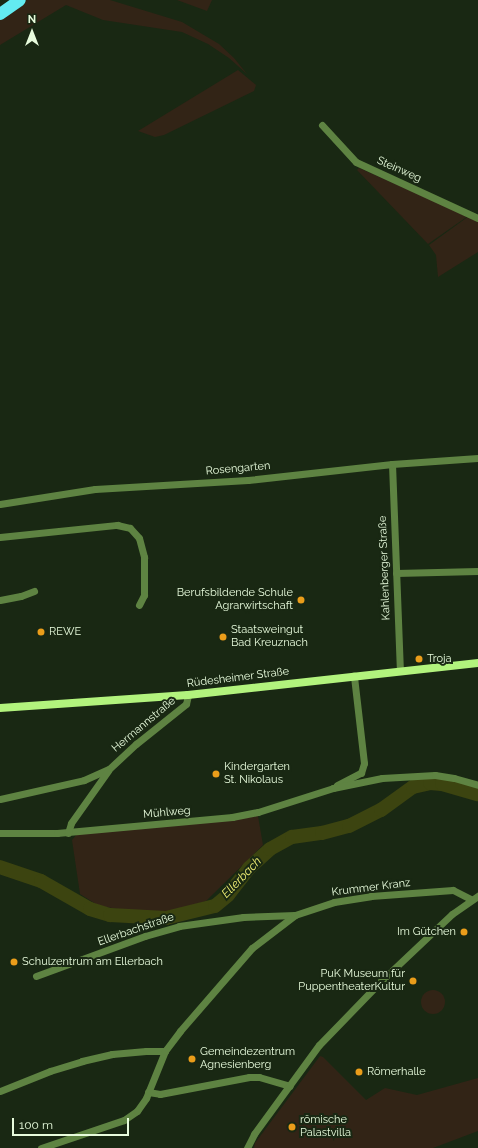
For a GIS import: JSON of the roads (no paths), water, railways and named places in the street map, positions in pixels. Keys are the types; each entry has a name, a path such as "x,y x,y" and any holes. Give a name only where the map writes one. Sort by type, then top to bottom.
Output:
{"highway":[{"path":"0,14 20,0"}],"street":[{"name":"Steinweg","path":"322,125 356,162 478,218"},
{"name":"Rosengarten","path":"0,504 95,489 248,480 392,464 478,458"},
{"name":"Kahlenberger Straße","path":"392,464 400,671"},
{"path":"0,537 117,525 130,528 139,538 144,557 144,595 139,605"},
{"path":"396,573 478,571"},
{"path":"0,600 21,596 34,591"},
{"name":"Rüdesheimer Straße","path":"0,708 188,695 478,663"},
{"name":"Mühlweg","path":"333,788 361,774 364,763 354,676"},
{"name":"Hermannstraße","path":"68,833 71,823 109,769 136,744 186,704 188,695"},
{"name":"Hermannstraße","path":"0,799 84,780 109,769"},
{"name":"Mühlweg","path":"0,833 68,833 232,817 258,812 333,788 382,778 435,775 454,778 478,785"},
{"name":"Krummer Kranz","path":"41,1148 124,1120 137,1111 148,1092 165,1051 241,960 295,915 334,902 372,896 453,890 475,897"},
{"path":"247,1148 254,1134 319,1045 380,982 475,897"},
{"name":"Ellerbachstraße","path":"36,976 145,936 173,928 243,917 295,915"},
{"path":"0,1090 50,1071 112,1054 165,1051"},
{"path":"148,1092 160,1094 249,1077 259,1077 290,1086"}],"waterway":[{"name":"Ellerbach","path":"0,867 41,881 90,909 110,915 166,918 215,906 228,895 249,868 270,849 292,837 322,833 349,826 381,810 413,787 430,783 442,784 478,794"}],"place":[{"name":"Berufsbildende Schule Agrarwirtschaft","path":"301,600"},
{"name":"REWE","path":"41,632"},
{"name":"Staatsweingut Bad Kreuznach","path":"223,637"},
{"name":"Troja","path":"419,659"},
{"name":"Kindergarten St. Nikolaus","path":"216,774"},
{"name":"Im Gütchen","path":"464,932"},
{"name":"Schulzentrum am Ellerbach","path":"14,962"},
{"name":"PuK Museum für PuppentheaterKultur","path":"413,981"},
{"name":"Gemeindezentrum Agnesienberg","path":"192,1059"},
{"name":"Römerhalle","path":"359,1072"},
{"name":"römische Palastvilla","path":"292,1127"}]}
